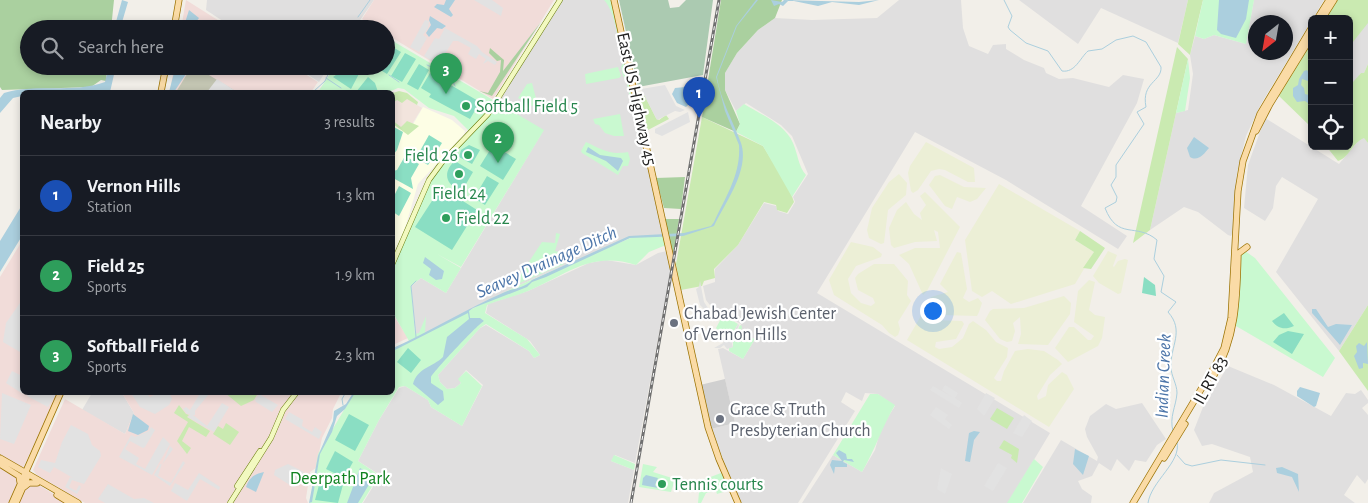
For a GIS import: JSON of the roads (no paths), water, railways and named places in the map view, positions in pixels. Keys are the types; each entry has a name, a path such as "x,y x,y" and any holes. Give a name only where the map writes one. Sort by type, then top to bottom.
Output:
{"main road":[{"path":"176,20 179,0"},
{"path":"395,253 426,182 442,159 487,112 558,0"},
{"path":"395,258 430,180 443,161 488,114 558,0"},
{"name":"East US Highway 45","path":"614,0 708,427 719,459 738,503"},
{"path":"1320,15 1329,0"},
{"path":"1325,15 1334,0"},
{"path":"1235,239 1238,182 1247,144 1264,106 1308,34"},
{"path":"1235,239 1242,183 1252,143 1270,104 1308,42"},
{"path":"161,90 164,75"},
{"name":"IL RT 83","path":"1133,503 1178,436 1218,370 1230,341 1236,313 1238,252 1235,239"},
{"name":"IL RT 83","path":"1137,503 1212,371 1226,340 1232,310 1235,239"},
{"path":"1238,252 1247,247"},
{"path":"12,503 9,496 16,492 26,473 62,395"},
{"path":"228,503 274,433 283,410 296,395"},
{"path":"0,458 78,503"},
{"path":"0,463 26,473 37,483 70,503"},
{"path":"0,463 19,476 20,484"},
{"path":"16,503 26,473"},
{"path":"16,503 25,486 29,483 37,483"}],"water":[{"path":"122,0 128,2 123,20 116,20"},
{"path":"446,0 455,0 449,9 453,15 451,17 434,7 437,4 444,5"},
{"path":"756,0 758,0 737,26 717,77 721,94 741,143 743,153 742,164 735,186 714,226 683,236 630,238 532,282 527,287 473,308 629,236 684,233 711,226 732,185 738,166 739,145 725,111 716,77 736,26"},
{"path":"771,0 782,2 789,0 783,6 779,4 774,6"},
{"path":"790,0 859,2 879,0 859,5 832,2 818,6"},
{"path":"1219,0 1249,0 1246,19 1236,38 1221,34 1217,30"},
{"path":"189,10 199,18 198,20 186,20"},
{"path":"430,16 446,26 442,29 437,28 429,37 426,33 431,25"},
{"path":"1304,71 1308,72 1308,81 1302,79 1301,85 1304,88 1305,94 1308,95 1308,103 1305,101 1297,102 1293,96 1293,88 1298,85"},
{"path":"107,75 114,75 110,90 20,90 20,96 13,98 0,113 0,98 4,93 16,90 93,86 105,82"},
{"path":"173,75 185,75 175,90 170,90"},
{"path":"685,87 689,90 691,102 686,107 677,103 672,94 675,88"},
{"path":"1194,137 1209,148 1201,157 1196,159 1190,157 1187,148"},
{"path":"588,147 600,155 621,158 623,161 618,171 606,161 586,152"},
{"path":"20,208 20,239 0,272 0,241"},
{"path":"425,257 444,271 442,279 436,280 429,275 431,269 423,263"},
{"path":"473,308 469,311 470,318 480,318 484,321 457,347 431,377 431,383 443,391 444,400 438,405 413,384 418,374 443,357 447,337 469,319 468,313 395,350 395,347"},
{"path":"1312,309 1316,309 1328,327 1336,324 1352,325 1340,345 1312,313"},
{"path":"1367,342 1368,364 1363,363 1363,368 1359,369 1354,356 1357,352 1356,346 1359,343 1364,346"},
{"path":"1300,387 1320,393 1316,406 1314,407 1297,396 1297,391"},
{"path":"352,395 354,395 345,409 337,416 332,432 320,454 312,502 309,503 318,456 333,421 334,411 346,404"},
{"path":"133,414 149,426 148,430 138,435 128,431"},
{"path":"974,431 980,432 974,440 970,462 965,461 969,433"},
{"path":"1075,449 1089,456 1083,475 1073,464"},
{"path":"839,450 846,454 847,459 852,459 854,462 844,460 843,462 847,464 847,467 835,467 834,474 830,465 832,460 842,461 836,453"},
{"path":"1282,467 1298,474 1299,492 1292,477 1277,473 1276,468"},
{"path":"360,468 374,476 358,503 347,503"},
{"path":"264,472 256,492 246,487 252,477"},
{"path":"646,475 658,478 655,485 658,488 642,485 643,478"}],"waterway":[{"path":"358,17 370,0"},
{"name":"Indian Creek","path":"1004,0 1012,16 1008,27 1010,30 1026,43 1048,51 1062,71 1067,71 1074,67 1088,51 1102,49 1116,40 1133,36 1146,42 1161,67 1158,76 1146,92 1146,107 1137,112 1144,124 1116,165 1116,177 1111,185 1117,197 1116,202 1105,208 1110,218 1122,228 1142,232 1157,240 1154,259 1164,276 1161,292 1176,302 1168,312 1176,326 1176,339 1171,359 1172,374 1177,393 1172,417 1173,431"},
{"path":"427,65 442,72 452,80 455,86"},
{"path":"315,90 325,81 328,75"},
{"path":"389,75 399,82"},
{"path":"326,78 341,88"},
{"path":"416,281 411,286 416,337"},
{"path":"343,405 342,399 344,395"},
{"name":"Indian Creek","path":"1148,503 1154,487 1175,457 1177,442"},
{"path":"1177,455 1185,464 1192,466 1221,460 1265,465"}],"railway":[{"path":"631,503 719,0"}],"place":[{"name":"Softball Field 6","path":"446,94"},
{"name":"Softball Field 5","path":"466,106"},
{"name":"Vernon Hills","path":"699,118"},
{"name":"Field 26","path":"468,155"},
{"name":"Field 25","path":"498,163"},
{"name":"Field 24","path":"459,174"},
{"name":"Field 22","path":"446,218"},
{"name":"Chabad Jewish Center of Vernon Hills","path":"674,323"},
{"name":"Grace & Truth Presbyterian Church","path":"720,419"},
{"name":"Tennis courts","path":"662,484"}],"water label":[{"name":"Seavey Drainage Ditch","path":"546,261"}],"park label":[{"name":"Deerpath Park","path":"340,478"}]}
